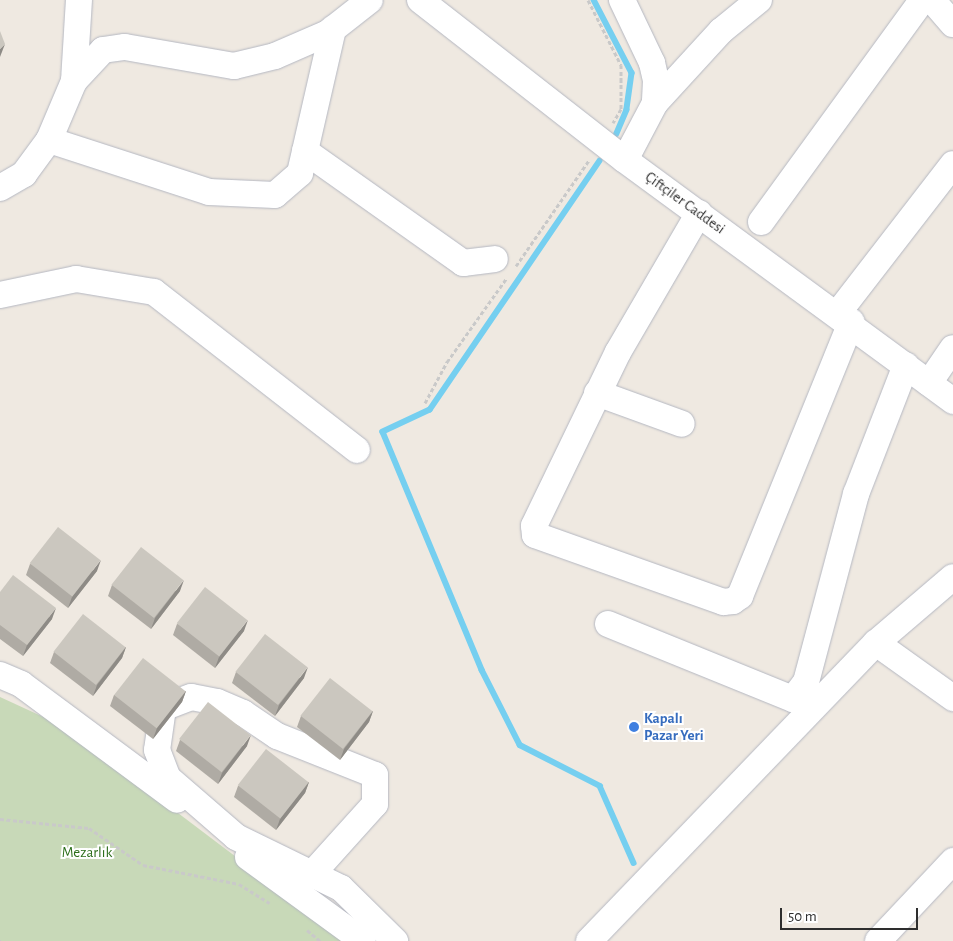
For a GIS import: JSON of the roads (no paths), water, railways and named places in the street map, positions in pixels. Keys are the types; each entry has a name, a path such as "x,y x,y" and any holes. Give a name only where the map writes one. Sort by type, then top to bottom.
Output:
{"street":[{"path":"0,188 24,174 49,140 74,81 79,0"},
{"path":"74,81 103,50 125,47 234,66 275,56 333,29 370,0"},
{"name":"Çiftçiler Caddesi","path":"420,0 625,160 844,317 953,401"},
{"path":"622,0 652,63 655,103"},
{"path":"625,160 655,103 721,31 759,0"},
{"path":"761,222 922,0"},
{"path":"932,0 953,24"},
{"path":"49,140 166,181 248,196 275,195 300,173 333,29"},
{"path":"305,151 463,263 495,259"},
{"path":"699,213 598,393 534,526 535,535 724,602 733,601 740,596 844,317 953,164"},
{"path":"0,296 76,280 154,292 357,450"},
{"path":"929,383 953,348"},
{"path":"608,624 793,699 806,682 856,494 906,365"},
{"path":"598,393 682,424"},
{"path":"589,941 876,643 953,577"},
{"path":"876,643 953,698"},
{"path":"0,675 21,684 363,941"},
{"path":"312,874 375,804 375,775 278,736 243,713 217,702 191,697 163,708 157,750 168,778 236,836 312,874 341,888 395,941"},
{"path":"878,941 953,861"}],"waterway":[{"path":"594,0 632,73 627,110 617,134"},
{"path":"600,161 430,410 383,432 482,670 520,745 600,786 634,863"}],"place":[{"name":"Kapalı Pazar Yeri","path":"634,727"}],"park label":[{"name":"Mezarlık","path":"87,853"}]}
